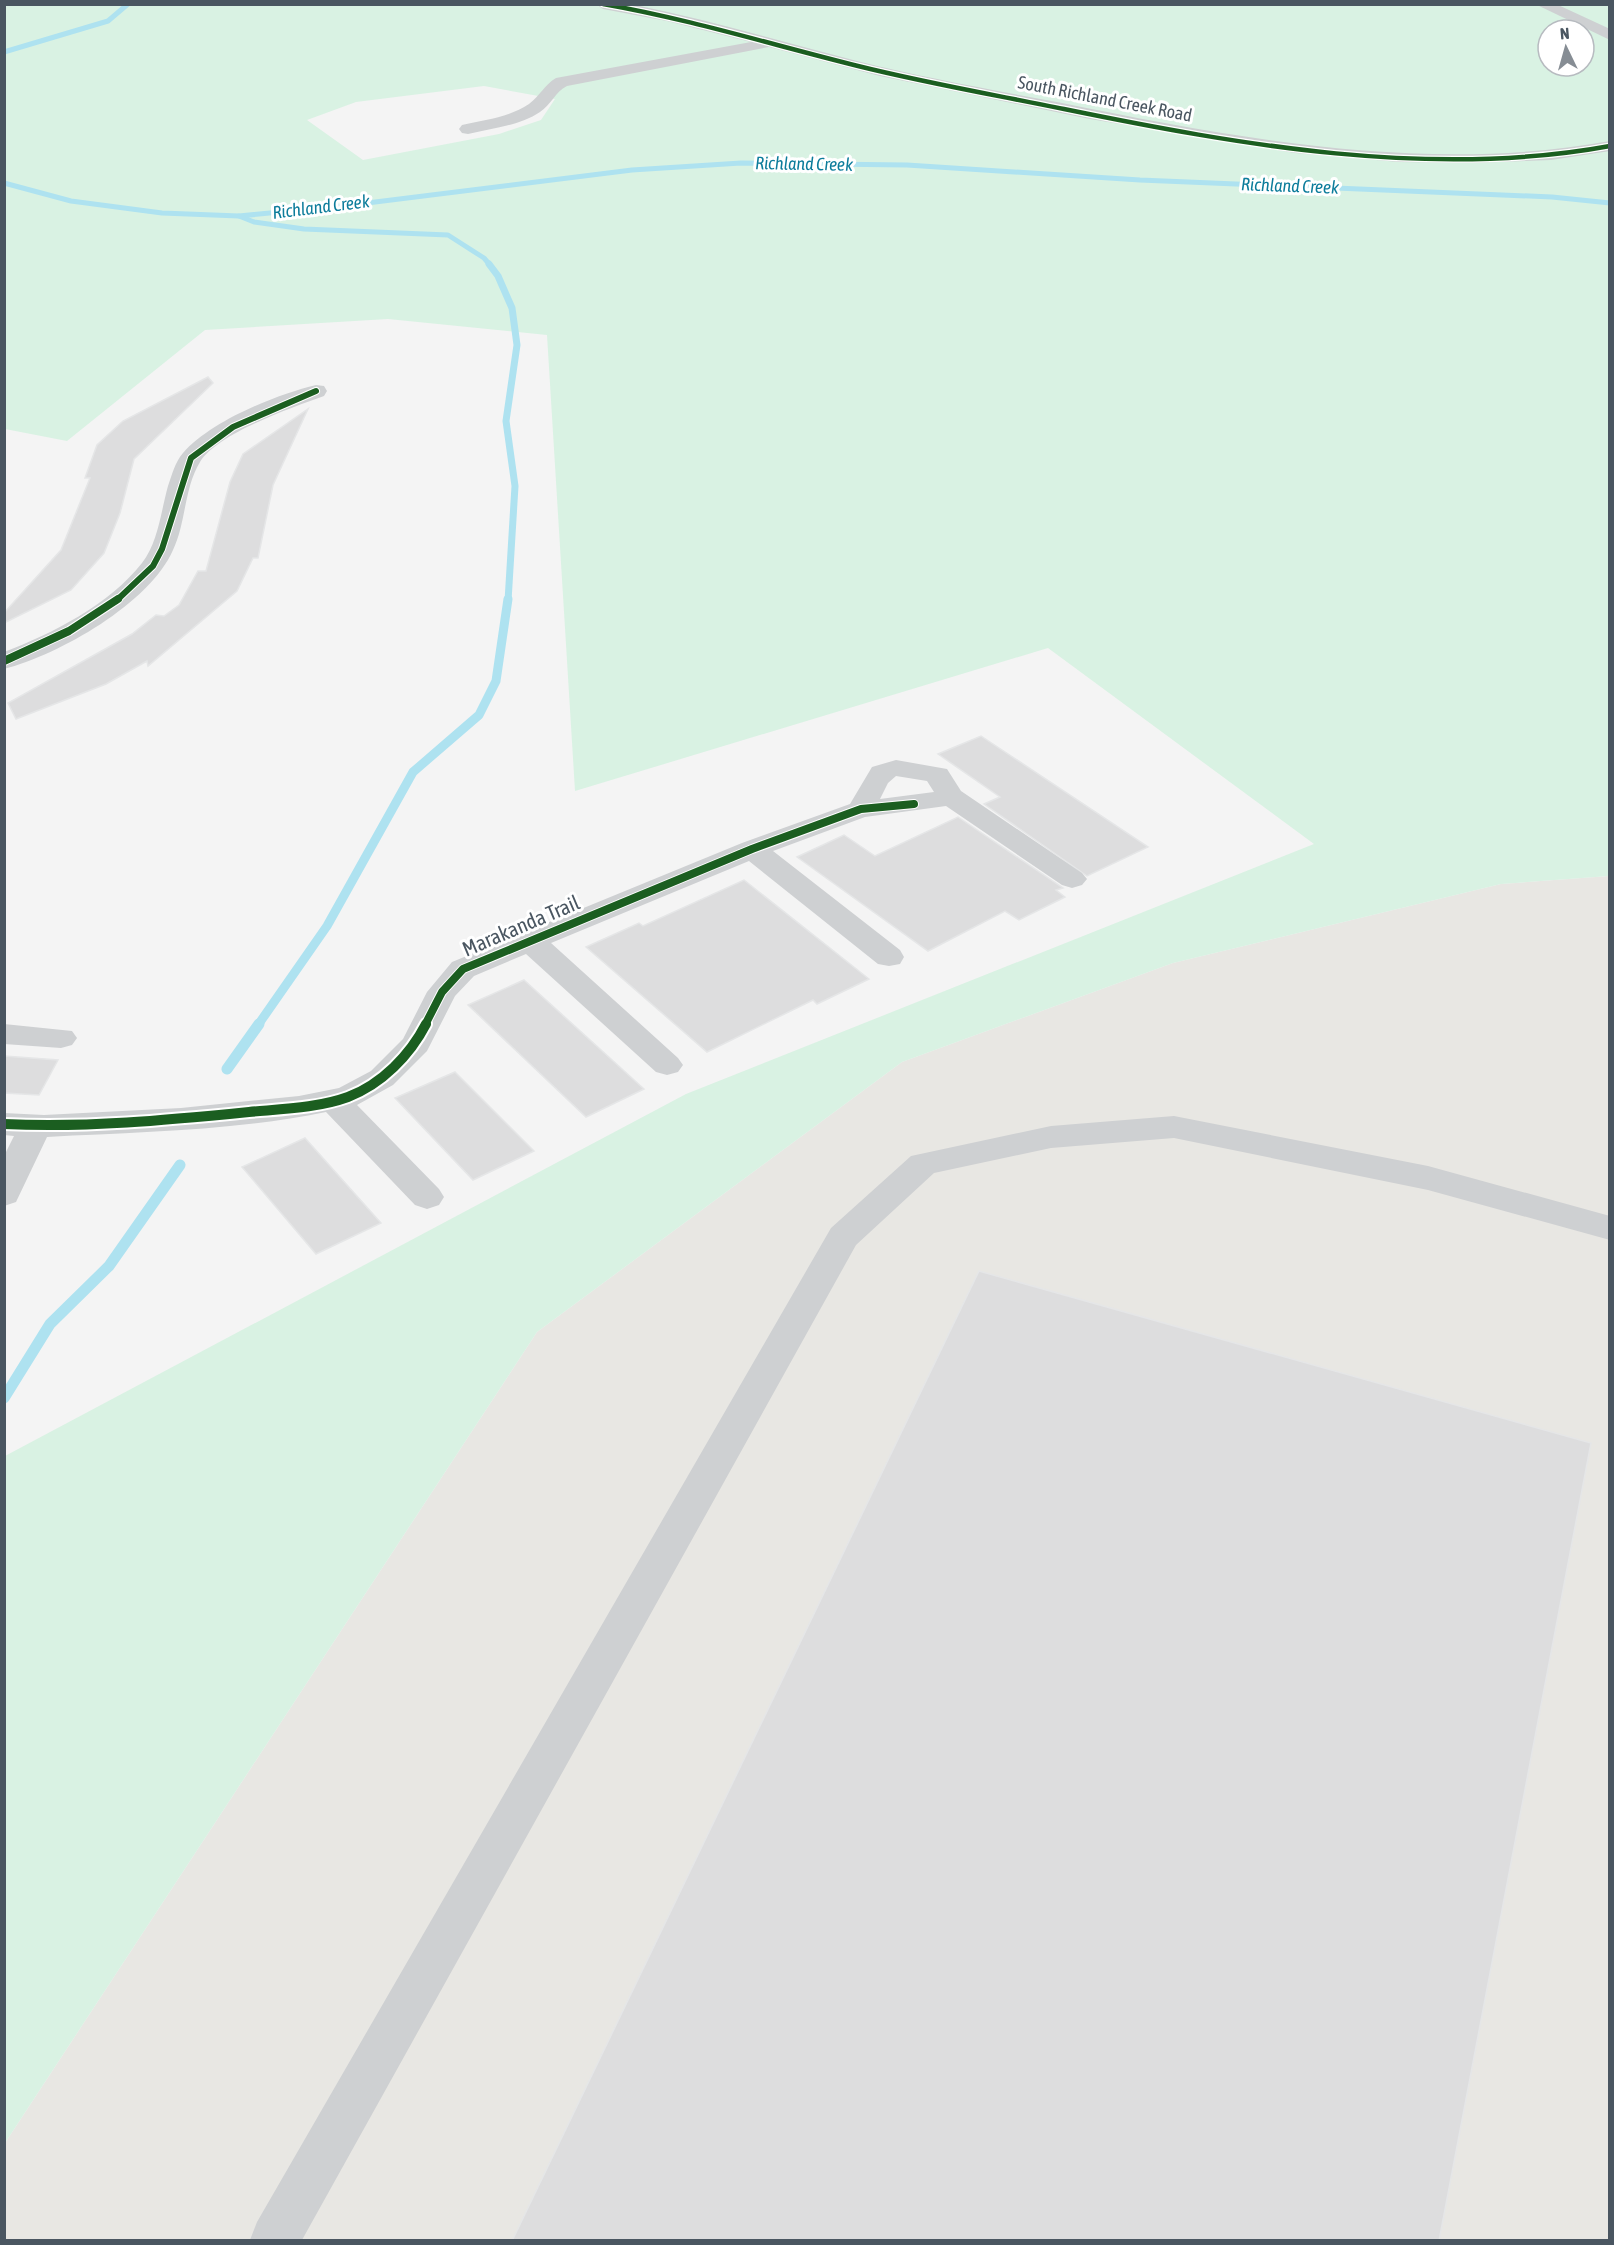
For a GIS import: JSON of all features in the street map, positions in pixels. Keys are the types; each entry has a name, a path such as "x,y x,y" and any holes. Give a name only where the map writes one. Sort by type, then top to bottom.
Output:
{"street":[{"name":"South Richland Creek Road","path":"603,4 662,15 860,66 1145,126 1294,148 1387,157 1466,158 1561,156 1610,147"},
{"path":"662,15 695,4"},
{"path":"1542,4 1610,35"},
{"path":"468,129 523,114 538,105 548,88 575,78 730,53 771,43"},
{"path":"4,661 23,655 80,624 126,595 161,553 190,459 233,426 316,391"},
{"path":"861,809 878,773 892,766 937,775 951,797 1072,879"},
{"name":"Marakanda Trail","path":"20,1125 181,1119 299,1107 348,1097 382,1078 416,1044 442,992 463,969 752,849 861,809 914,804 951,797"},
{"path":"752,849 889,957"},
{"path":"529,940 667,1065"},
{"path":"4,1034 61,1038"},
{"path":"333,1100 427,1197"},
{"path":"8,1179 20,1125"},
{"path":"275,2241 843,1237 922,1164 1051,1137 1174,1127 1428,1178 1610,1228"}],"shaded area":[{"path":"1609,876 1609,2240 5,2240 5,2143 537,1332 902,1062 1173,963 1501,884"}],"green space":[{"path":"5,5 1609,5 1609,876 1501,884 1173,963 902,1062 537,1332 5,2143 5,1456 686,1094 1314,844 1048,648 575,791 547,335 388,319 205,330 67,441 5,429","holes":["484,86 555,99 541,120 499,134 363,160 307,120 356,102"]}],"building":[{"path":"208,377 213,383 134,459 120,513 104,553 71,590 4,623 4,613 61,550 90,478 85,478 97,445 123,421"},
{"path":"308,409 273,485 258,558 253,558 237,591 148,666 147,661 106,684 16,719 8,703 132,634 156,615 164,616 179,605 198,571 206,571 230,482 243,454"},
{"path":"981,736 1148,847 1087,876 984,804 1000,797 938,754"},
{"path":"958,817 1063,888 1056,890 1065,897 1019,920 1005,911 928,951 797,857 844,835 875,856"},
{"path":"744,880 869,979 817,1004 813,1000 707,1052 586,947 639,923 643,926"},
{"path":"524,980 644,1089 586,1117 468,1005"},
{"path":"4,1056 58,1060 39,1095 4,1093"},
{"path":"455,1072 534,1151 473,1180 395,1098"},
{"path":"305,1138 381,1223 316,1254 242,1167"},
{"path":"979,1271 1591,1443 1439,2241 512,2241"}],"waterway":[{"path":"4,52 108,21 128,4"},
{"name":"Richland Creek","path":"239,216 343,206 632,170 741,163 907,165 1140,180 1552,197 1610,203"},
{"name":"Richland Creek","path":"4,183 71,201 162,213 239,216"},
{"path":"239,216 254,222 304,229 448,235 484,258 490,265"},
{"path":"489,264 498,276 512,308 517,345 506,421 515,486 508,601"},
{"path":"258,1025 327,926 413,772 479,715 496,681 508,599"},
{"path":"227,1069 259,1024"},
{"path":"4,1398 50,1324 109,1266 180,1165"}],"cycle path":[{"path":"603,4 699,24 903,76 1090,114 1244,141 1347,153 1451,158 1531,156 1570,153 1610,146"},
{"path":"4,661 44,644 94,616 117,600 153,566 162,549 188,463 203,447 217,436 249,418 316,391"},
{"path":"4,1124 44,1126 181,1119 299,1107 348,1097 382,1078 416,1044 442,992 463,969 752,849 861,809 914,804"}]}
